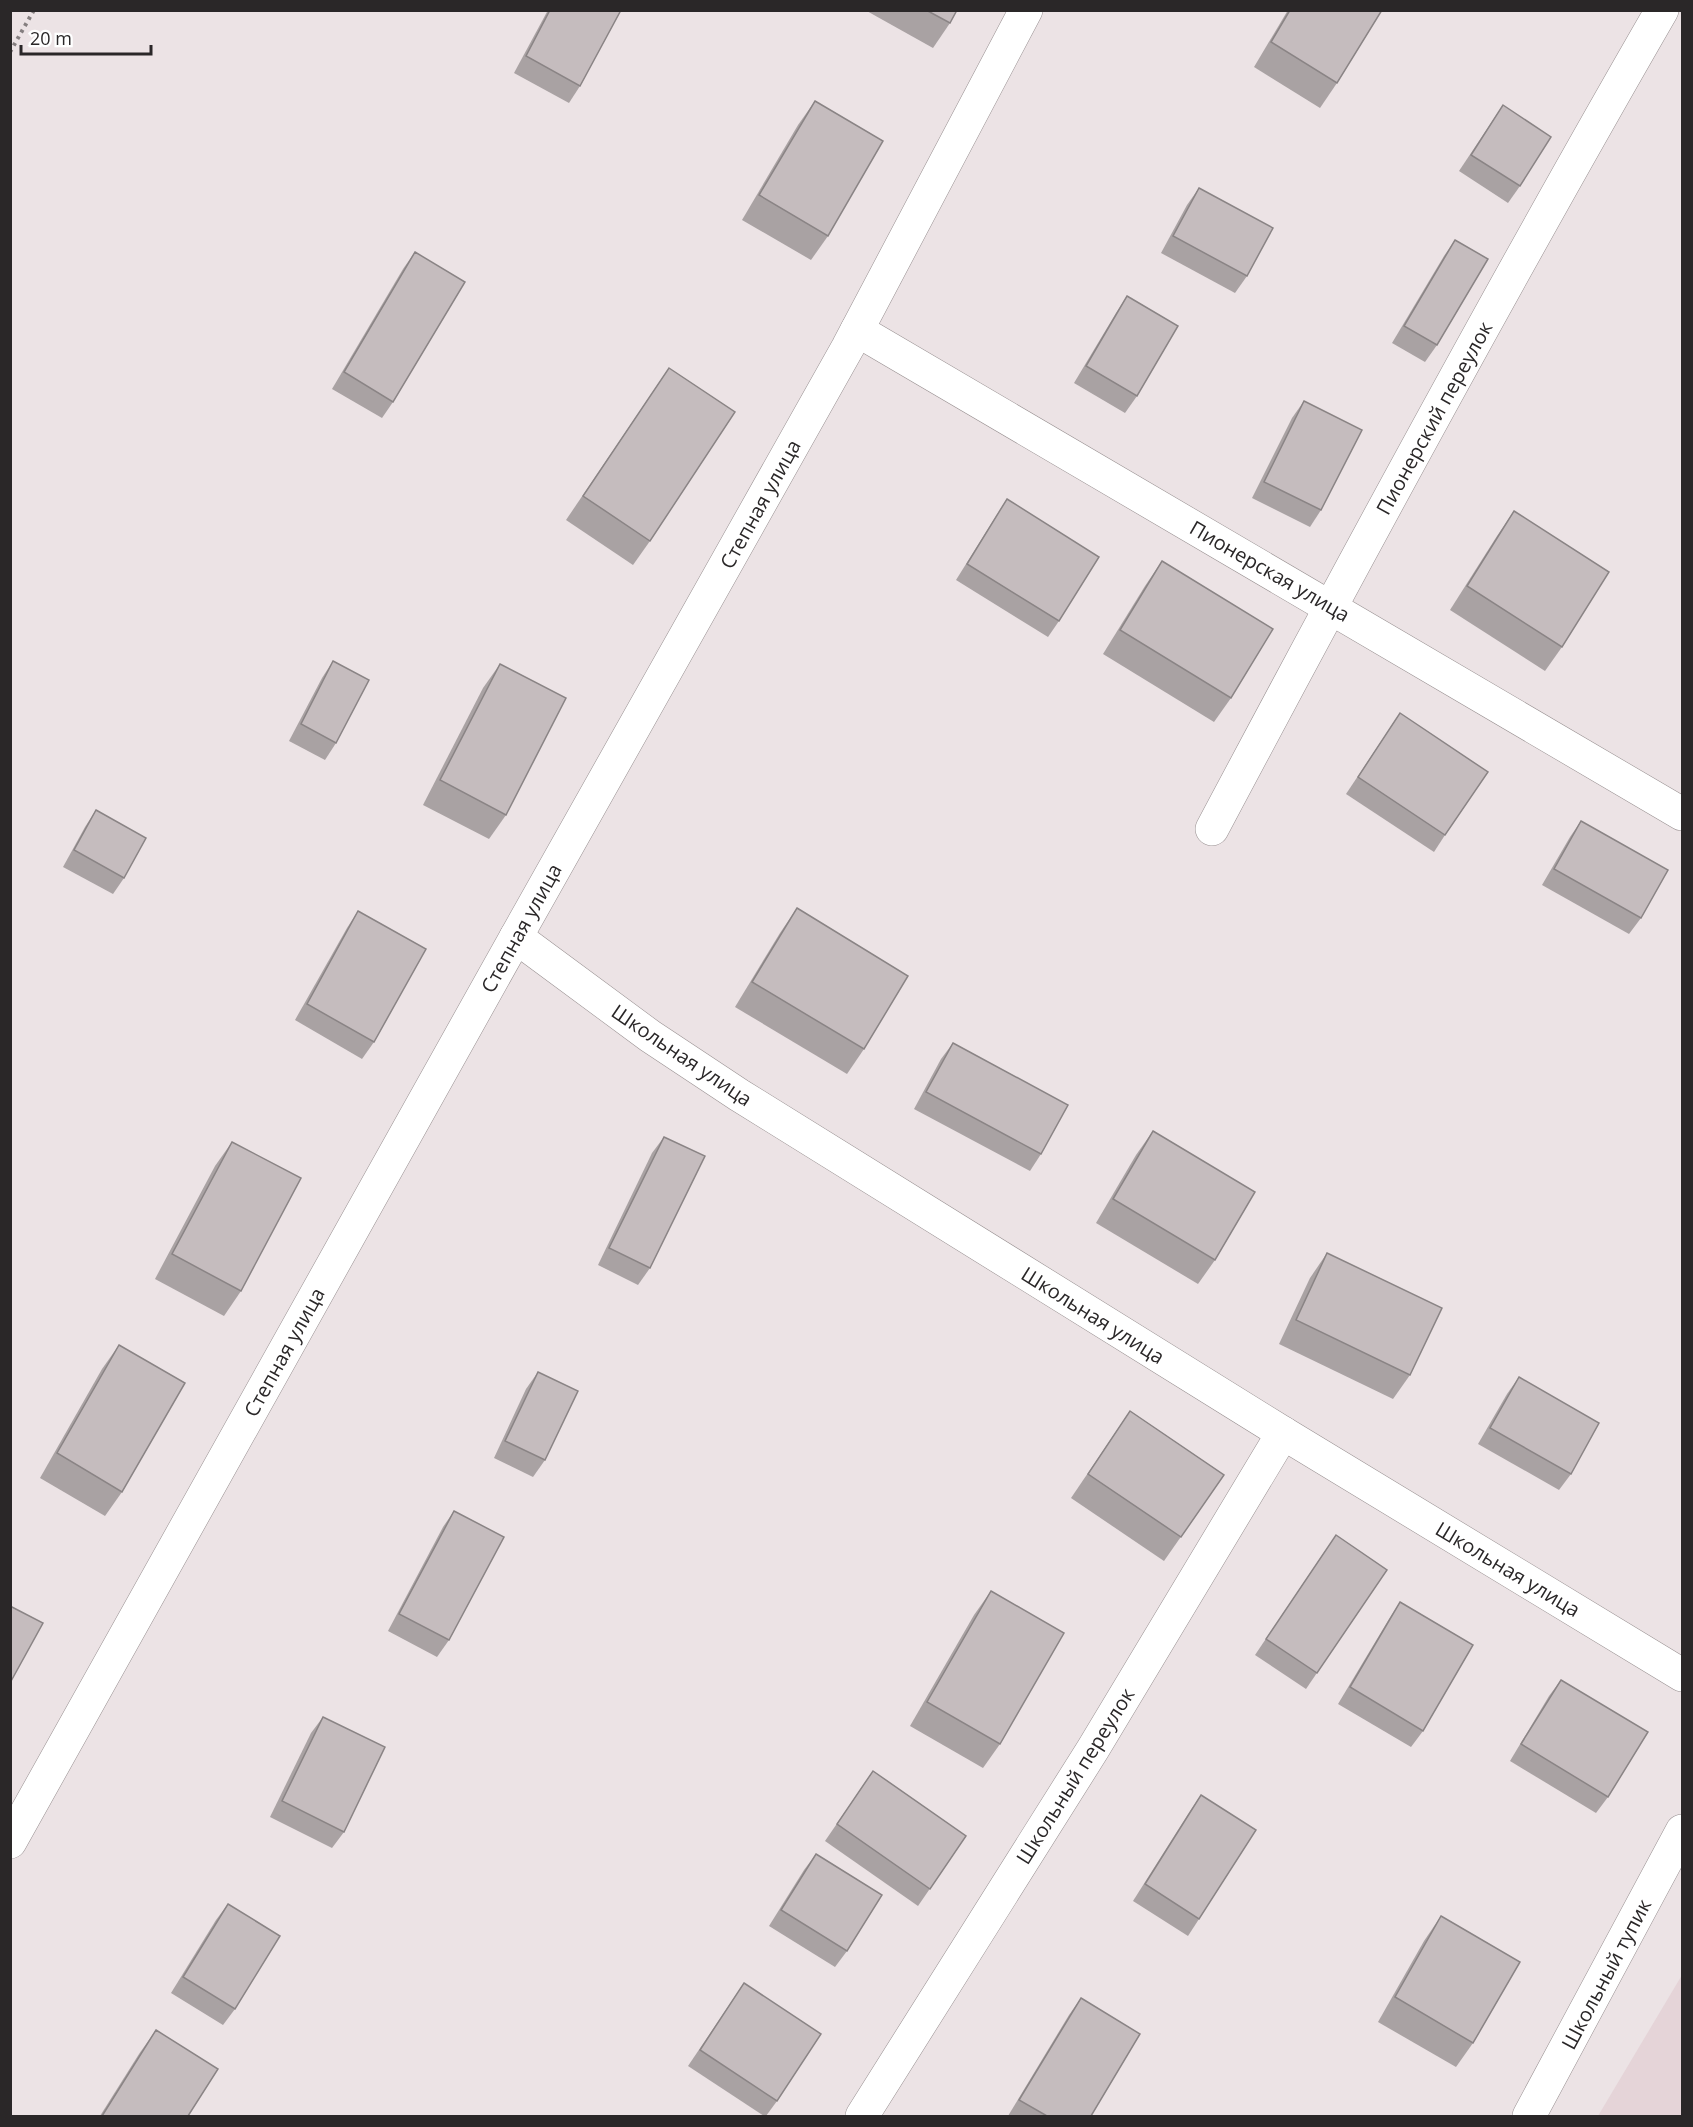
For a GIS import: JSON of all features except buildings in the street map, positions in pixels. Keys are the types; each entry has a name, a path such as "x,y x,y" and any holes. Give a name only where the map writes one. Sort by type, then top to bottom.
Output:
{"street":[{"name":"Степная улица","path":"10,1842 857,330 1026,10"},
{"name":"Пионерский переулок","path":"1212,829 1330,606 1662,10"},
{"name":"Пионерская улица","path":"857,330 1683,814"},
{"name":"Школьная улица","path":"516,937 650,1036 739,1095 1283,1433 1683,1675"},
{"name":"Школьный переулок","path":"862,2116 1093,1749 1283,1433"},
{"name":"Школьный тупик","path":"1530,2116 1683,1831"}],"path":[{"path":"10,52 34,10"}],"shaded area":[{"path":"1682,1975 1682,2116 1598,2116"}]}
